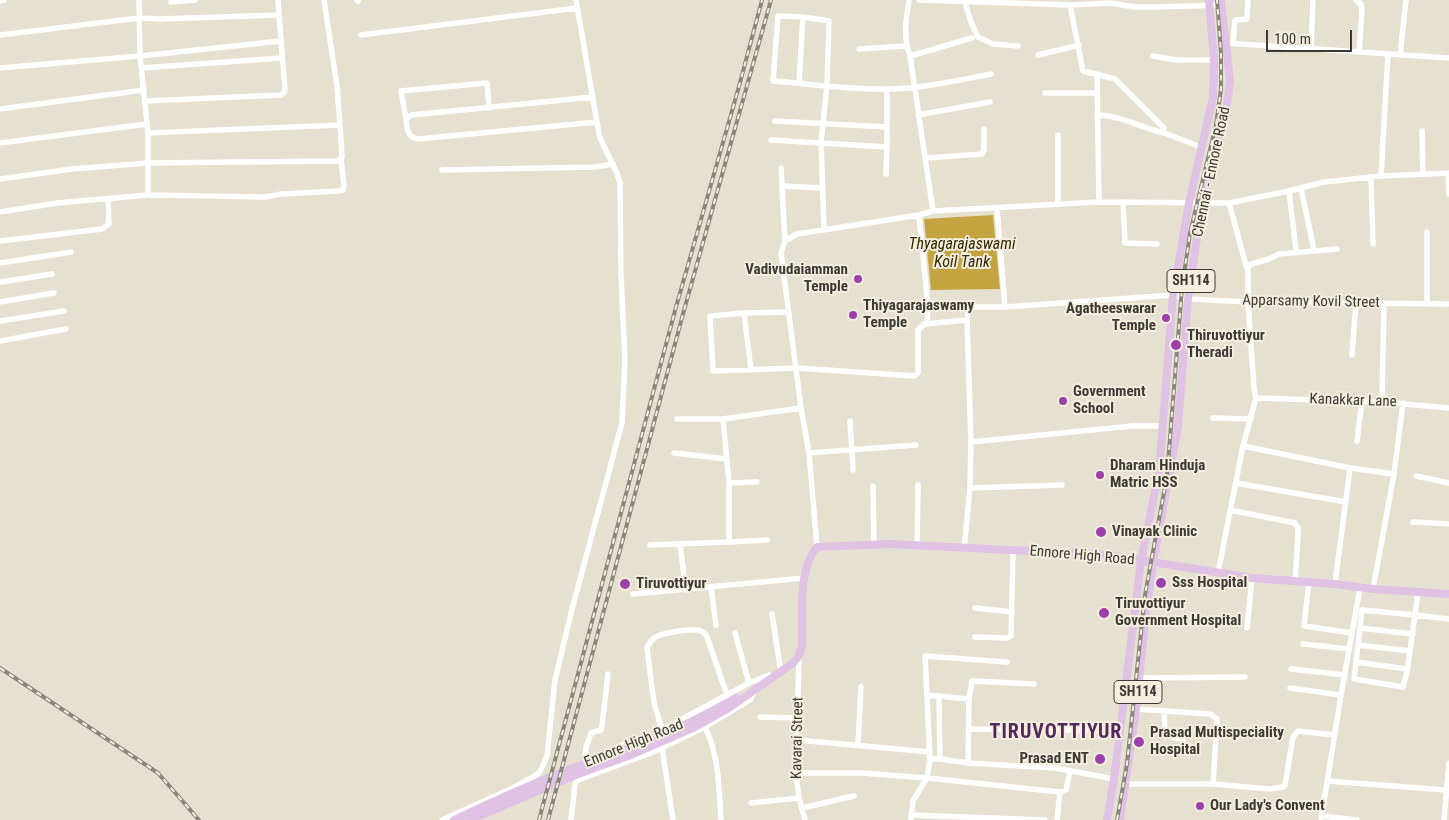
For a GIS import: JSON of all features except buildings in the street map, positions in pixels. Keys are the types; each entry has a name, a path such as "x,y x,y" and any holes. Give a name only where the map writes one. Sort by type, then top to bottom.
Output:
{"main road":[{"name":"Chennai - Ennore Road","path":"1107,820 1114,780 1142,561 1159,472 1172,295 1188,203 1213,97 1214,60 1209,3"},
{"name":"Chennai - Ennore Road","path":"1120,820 1136,709 1153,563 1178,426 1188,298 1202,204 1227,104 1230,81 1229,43 1221,3"},
{"name":"Ennore High Road","path":"817,547 918,545 1109,555 1252,578 1449,594"},
{"path":"800,652 804,578 810,555 817,547"},
{"name":"Ennore High Road","path":"470,820 578,774 658,744 769,675 800,652"},
{"name":"Ennore High Road","path":"454,820 576,767 664,735 727,702 755,690 793,663 800,652"}],"street":[{"path":"0,1 4,0"},
{"path":"139,0 140,56 148,133 148,196"},
{"path":"171,2 195,0"},
{"path":"145,102 281,94 285,90 278,0"},
{"path":"0,212 57,203 148,196 265,197 281,194 343,190 337,86 324,0"},
{"path":"442,820 533,777 540,772 548,756 557,671 622,423 625,360 621,276 621,190 618,176 602,143 597,122 576,0"},
{"path":"909,0 905,20 906,46 910,56 933,212"},
{"path":"919,0 1059,2 1070,5 1093,2 1221,3"},
{"path":"1248,0 1247,20 1235,20 1229,43 1449,58"},
{"path":"1311,49 1313,0"},
{"path":"1356,0 1361,4 1362,10 1359,52"},
{"path":"1400,55 1406,0"},
{"path":"965,2 978,37 993,44 1018,46"},
{"path":"1070,5 1083,71 1115,79 1164,128 1164,133"},
{"path":"361,35 577,8"},
{"path":"0,35 139,18 279,15"},
{"path":"824,230 821,142 826,85 829,21 778,16 773,81 826,85 887,89 914,88 991,74"},
{"path":"799,83 803,17"},
{"path":"910,56 972,38"},
{"path":"0,68 281,41"},
{"path":"1038,55 1079,45"},
{"path":"859,49 906,46"},
{"path":"1381,176 1388,54"},
{"path":"1153,56 1177,60 1214,60"},
{"path":"141,68 282,58"},
{"path":"1097,74 1099,202"},
{"path":"489,108 487,83 401,91 409,133 412,138 418,139 597,122"},
{"path":"886,174 887,89"},
{"path":"0,109 144,90"},
{"path":"1045,93 1097,94"},
{"path":"406,119 412,115 593,97"},
{"path":"918,115 990,102"},
{"path":"1097,114 1112,115 1201,147"},
{"path":"775,121 887,127"},
{"path":"0,143 147,124"},
{"path":"148,133 340,125"},
{"path":"926,158 982,154 984,150 984,129"},
{"path":"1422,131 1422,174"},
{"path":"1058,135 1058,204"},
{"path":"771,140 887,147"},
{"path":"0,179 72,169 148,163 321,162 338,161 341,159"},
{"path":"442,170 595,167 613,164"},
{"path":"781,168 785,240 781,254 801,408 809,453 817,547"},
{"path":"785,240 797,234 933,212 1099,202 1229,203 1324,182 1381,176 1448,173 1449,194"},
{"path":"1371,177 1373,244"},
{"path":"782,186 822,188"},
{"path":"1300,188 1314,250"},
{"path":"1289,191 1296,251"},
{"path":"0,241 102,229 109,224 108,200"},
{"path":"1123,202 1125,243 1157,244"},
{"path":"1218,573 1243,446 1256,398 1247,269 1229,203"},
{"path":"997,208 1005,307"},
{"path":"919,215 928,307 927,324"},
{"path":"1427,232 1427,304"},
{"path":"1247,269 1250,264 1279,254 1296,251 1337,249"},
{"path":"0,263 72,252"},
{"path":"0,282 52,274"},
{"path":"0,302 54,293"},
{"name":"Apparsamy Kovil Street","path":"928,307 1005,307 1172,295 1188,298 1248,302 1449,304"},
{"path":"1352,354 1356,303"},
{"path":"1382,402 1384,303"},
{"path":"964,548 970,488 971,442 966,320 970,307"},
{"path":"0,321 64,311"},
{"path":"788,312 710,316 711,370 714,372 797,368 914,376 918,373 918,330 920,326 966,320"},
{"path":"744,313 751,370"},
{"path":"0,341 66,329"},
{"name":"Kanakkar Lane","path":"1256,398 1403,403 1449,408"},
{"path":"1357,441 1362,401"},
{"path":"1373,589 1394,474 1403,403"},
{"path":"677,419 723,419 801,408"},
{"path":"1212,418 1251,419"},
{"path":"723,419 729,483 729,542"},
{"path":"850,421 853,470"},
{"path":"971,442 1132,426 1162,426"},
{"path":"809,453 916,446"},
{"path":"1243,446 1350,468 1394,474"},
{"path":"674,453 727,458"},
{"path":"1336,584 1350,468"},
{"path":"1416,476 1449,483"},
{"path":"729,483 757,482"},
{"path":"1236,483 1346,502"},
{"path":"970,488 1062,484"},
{"path":"918,485 918,545"},
{"path":"873,486 874,545"},
{"path":"1230,510 1295,523 1298,528 1295,582"},
{"path":"1412,522 1449,524"},
{"path":"650,545 767,540"},
{"path":"680,544 686,590"},
{"path":"975,637 1010,638 1013,550"},
{"path":"633,594 804,578"},
{"path":"1247,628 1252,578"},
{"path":"1309,582 1304,626 1352,633"},
{"path":"711,587 716,625"},
{"path":"1356,820 1322,818 1360,588"},
{"path":"1418,592 1415,615 1413,634 1403,687 1354,679 1362,610 1415,615 1449,619"},
{"path":"975,608 1012,612"},
{"path":"772,614 780,666"},
{"path":"1360,628 1413,634"},
{"path":"662,730 654,702 647,648 650,641 655,637 698,630 704,632 708,637 727,702"},
{"path":"735,633 749,683"},
{"path":"1303,644 1350,649"},
{"path":"1358,644 1410,651"},
{"name":"Kavarai Street","path":"800,652 796,773 799,798 805,820"},
{"path":"1006,662 925,656 930,759 927,778 913,801 911,818 1045,820"},
{"path":"1356,662 1407,669"},
{"path":"1291,669 1345,675"},
{"path":"583,777 588,738 591,733 600,730 602,726 608,674"},
{"path":"623,762 620,749 622,745 727,702 749,683 769,675"},
{"path":"1139,678 1245,677"},
{"path":"968,763 969,700 972,681 1034,684"},
{"path":"858,745 861,687"},
{"path":"1290,688 1341,695"},
{"path":"571,820 575,784 578,780 662,748 705,727 750,700 755,690"},
{"path":"927,695 969,700"},
{"path":"939,696 940,759"},
{"path":"1136,709 1210,714 1217,719 1213,784"},
{"path":"1164,711 1165,732 1170,736 1183,740"},
{"path":"760,717 798,718"},
{"path":"705,727 712,744 721,820"},
{"path":"969,729 1102,730"},
{"path":"1126,784 1213,784 1270,789 1283,787 1285,785 1293,737 1298,731 1304,730 1335,735"},
{"path":"797,740 930,752"},
{"path":"662,748 673,820"},
{"path":"930,759 1056,768 1114,780"},
{"path":"1444,820 1449,763"},
{"path":"796,773 862,773 1060,792 1066,790 1070,771"},
{"path":"1327,782 1446,790"},
{"path":"1057,820 1060,792"},
{"path":"802,808 854,796"},
{"path":"751,803 799,798"}],"water":[{"name":"Thyagarajaswami Koil Tank","path":"993,215 1000,289 931,290 924,219"}],"railway":[{"path":"539,820 676,307 762,0"},
{"path":"548,820 683,314 771,0"},
{"path":"1117,820 1127,764 1145,595 1167,476 1182,288 1190,233 1216,125 1221,89 1221,53 1217,0"},
{"path":"0,668 158,773 199,820"}],"place":[{"name":"Vadivudaiamman Temple","path":"858,279"},
{"name":"Thiyagarajaswamy Temple","path":"853,315"},
{"name":"Agatheeswarar Temple","path":"1166,318"},
{"name":"Thiruvottiyur Theradi","path":"1176,345"},
{"name":"Government School","path":"1063,401"},
{"name":"Dharam Hinduja Matric HSS","path":"1100,475"},
{"name":"Vinayak Clinic","path":"1101,532"},
{"name":"Sss Hospital","path":"1161,583"},
{"name":"Tiruvottiyur","path":"625,584"},
{"name":"Tiruvottiyur Government Hospital","path":"1104,613"},
{"name":"Prasad Multispeciality Hospital","path":"1139,742"},
{"name":"Prasad ENT","path":"1100,759"},
{"name":"Our Lady's Convent","path":"1200,806"}],"district":[{"name":"TIRUVOTTIYUR","path":"1056,733"}]}
